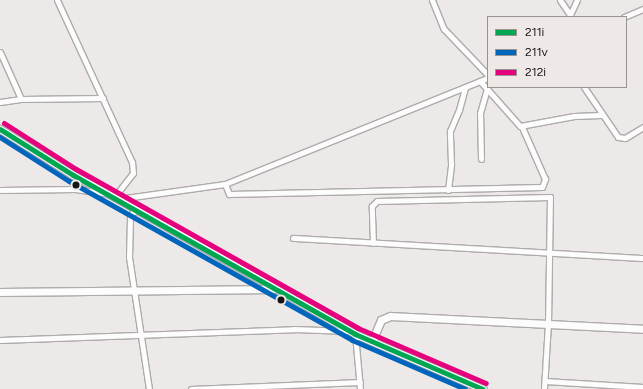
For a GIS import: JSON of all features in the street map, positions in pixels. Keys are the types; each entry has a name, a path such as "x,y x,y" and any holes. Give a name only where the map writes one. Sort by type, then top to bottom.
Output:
{"street":[{"path":"57,0 103,98 133,167 133,173 114,196"},
{"path":"432,0 444,29 487,74"},
{"path":"560,0 570,16"},
{"path":"570,16 577,0"},
{"path":"626,16 643,9"},
{"path":"0,52 21,98"},
{"path":"0,190 75,189 114,196 225,184 487,78"},
{"path":"225,184 229,194 542,187 545,179 522,127 480,81"},
{"path":"448,190 451,164 450,131 460,110 465,87"},
{"path":"481,159 480,113 487,88"},
{"path":"585,88 602,115 621,138 643,127"},
{"path":"0,102 21,98 103,98"},
{"path":"522,127 553,119 602,115"},
{"path":"0,129 73,175 139,210 352,332 478,388"},
{"path":"373,243 372,206 377,201 547,196 550,198 548,323 544,389"},
{"path":"139,210 133,212 130,217 128,230 133,289 142,335 149,389"},
{"path":"294,238 643,258"},
{"path":"0,292 266,287 277,290"},
{"path":"372,341 381,320 390,316 643,329"},
{"path":"0,340 294,328 352,332"},
{"path":"352,332 360,389"},
{"path":"545,381 643,387"},
{"path":"190,389 360,382"}],"transit line":[{"name":"212i","path":"4,123 76,169 358,328 486,383"},
{"name":"211i","path":"0,129 73,175 355,334 483,389"},
{"name":"211v","path":"0,137 69,181 352,340 465,389"}]}
